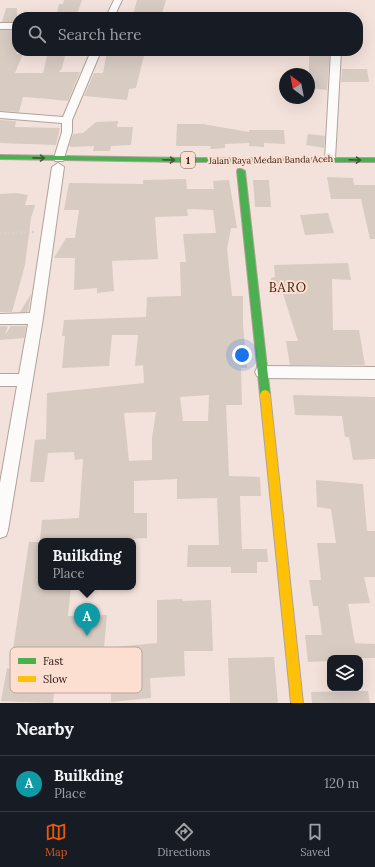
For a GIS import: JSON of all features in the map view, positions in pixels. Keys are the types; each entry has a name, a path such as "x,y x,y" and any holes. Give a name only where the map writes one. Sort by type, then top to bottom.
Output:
{"main road":[{"name":"Jalan Raya Medan Banda Aceh","path":"0,157 128,169 130,159"},
{"name":"Jalan Raya Medan Banda Aceh","path":"0,166 130,159 375,160"},
{"path":"241,171 297,703"}],"street":[{"path":"112,12 118,0"},
{"path":"0,26 12,26"},
{"path":"0,530 36,318 59,163 67,132 67,120 94,56"},
{"path":"330,159 336,56"},
{"path":"0,115 67,120"},
{"path":"0,319 36,318"},
{"path":"262,372 375,373"},
{"path":"0,380 26,380"}],"path":[{"path":"0,233 49,232"}],"building":[{"path":"64,0 82,0 78,12 57,12 59,4 63,4"},
{"path":"137,0 166,0 162,12 134,12"},
{"path":"6,8 17,8 17,12 12,12 12,22 2,22"},
{"path":"0,30 12,30 12,56 22,56 15,73 43,73 47,56 65,56 62,68 59,72 80,72 68,101 39,98 37,100 38,98 23,97 19,112 0,111"},
{"path":"106,56 144,56 136,88 129,89 127,100 84,96 94,73 103,73"},
{"path":"309,56 330,56 327,90 315,89 315,68 309,68"},
{"path":"342,69 367,69 369,82 341,82"},
{"path":"0,120 16,121 15,127 60,128 56,145 0,143"},
{"path":"118,121 117,127 133,127 131,145 111,146 110,151 93,151 94,146 71,147 69,145 73,134 83,133 96,122"},
{"path":"177,124 203,124 249,132 249,130 284,130 285,144 264,143 264,147 249,146 249,143 225,144 225,148 210,149 211,146 176,146"},
{"path":"308,134 325,136 324,148 306,145"},
{"path":"327,177 353,178 354,185 375,185 375,239 370,239 361,199 331,199"},
{"path":"186,179 187,189 214,189 213,181 229,180 237,228 231,228 227,249 232,296 243,296 243,325 247,368 241,368 242,405 226,405 229,476 260,477 261,496 240,496 242,549 267,549 268,562 257,562 257,573 231,573 231,567 187,567 188,545 219,545 217,498 177,499 177,479 134,481 134,513 147,513 147,538 40,538 42,520 79,518 83,459 75,460 74,452 48,453 44,482 30,482 35,440 46,439 47,393 144,383 143,365 135,366 138,335 112,335 109,366 62,368 65,336 62,336 64,320 146,317 147,297 181,296 180,262 186,262 183,234 216,233 213,210 187,209 188,216 155,217 158,259 112,261 114,291 97,293 97,288 74,290 75,258 54,258 66,238 75,238 79,210 64,210 69,183 143,184 143,180","holes":["209,395 208,421 183,421 180,397","156,412 152,438 152,460 129,461 124,413"]},
{"path":"253,180 269,180 271,207 255,207"},
{"path":"16,193 28,195 25,205 35,205 31,218 25,265 12,312 0,312 0,194"},
{"path":"328,213 334,233 305,235 300,215"},
{"path":"348,263 351,280 332,279 333,330 359,330 365,365 290,365 286,341 298,341 283,294 271,294 271,278 275,277 274,265"},
{"path":"31,294 28,312 20,312"},
{"path":"0,326 8,326 5,335 11,326 26,326 24,338 0,340"},
{"path":"293,395 375,397 375,459 353,460 349,437 345,437 342,416 295,415"},
{"path":"316,480 363,484 367,531 375,531 375,577 364,577 370,603 348,604 355,643 375,644 375,658 363,658 363,655 327,655 327,661 308,662 305,635 322,635 318,606 313,606 309,580 321,580 317,543 336,543 331,509 317,507"},
{"path":"29,542 38,542 38,590 71,590 68,616 107,615 104,647 13,647"},
{"path":"157,600 211,600 213,651 184,651 185,676 150,678 151,698 111,702 111,693 142,693 142,647 115,647 157,643"},
{"path":"274,657 278,703 230,703 228,658"},
{"path":"7,668 10,669 10,693 54,693 53,703 1,701"},
{"path":"368,691 370,703 312,703 311,692"}],"traffic: fast":[{"path":"0,157 185,160 375,160"},
{"path":"241,171 265,394"}],"traffic: slow":[{"path":"265,394 297,703"}],"place":[{"name":"Builkding","path":"87,636"}],"district":[{"name":"BARO","path":"288,287"}]}
